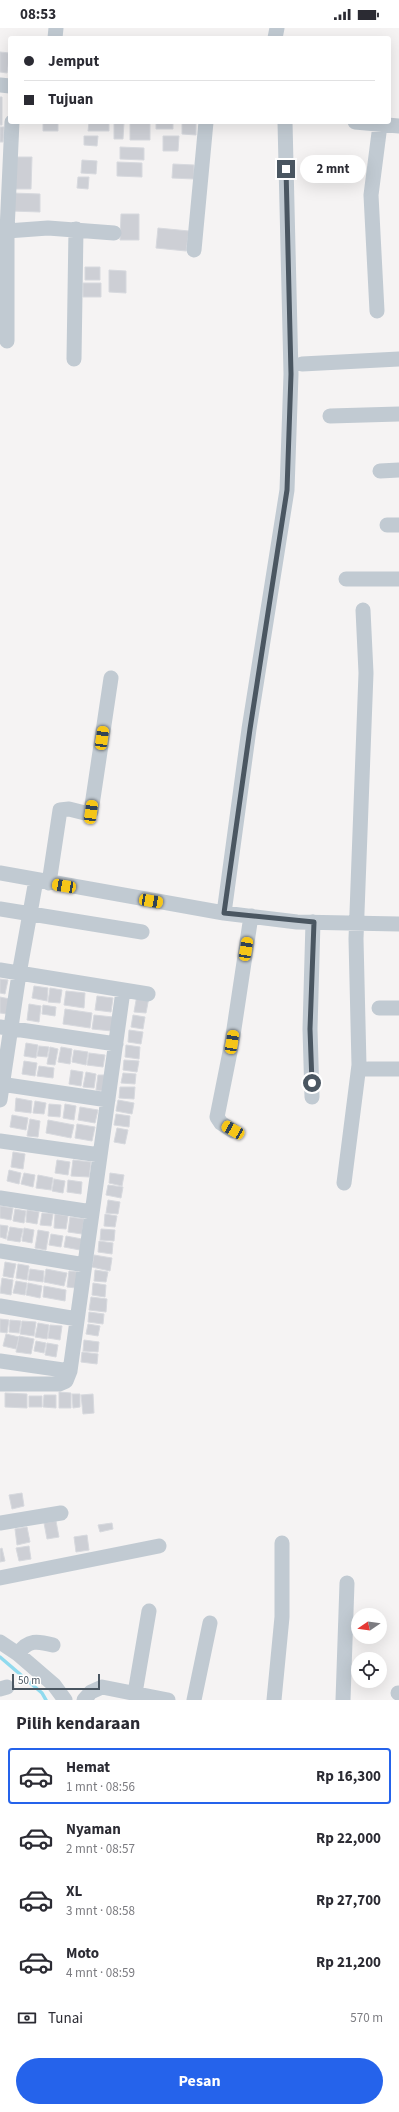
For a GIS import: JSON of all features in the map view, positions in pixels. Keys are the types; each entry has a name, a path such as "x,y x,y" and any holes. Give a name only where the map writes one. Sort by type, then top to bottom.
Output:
{"street":[{"path":"7,341 3,231 12,124"},
{"path":"194,250 206,124"},
{"path":"225,906 250,729 287,490 291,374 285,124"},
{"path":"372,124 399,126"},
{"path":"377,311 371,195 380,125"},
{"path":"3,231 48,228 114,233"},
{"path":"74,359 76,229"},
{"path":"302,364 399,359"},
{"path":"330,416 399,414"},
{"path":"380,471 399,470"},
{"path":"346,579 399,579"},
{"path":"344,1184 359,1065 356,925 366,673 363,610"},
{"path":"0,1100 5,1028 19,974 30,907 40,883 60,810 69,809 89,814 91,812 111,678"},
{"path":"0,873 40,883 225,906 250,925 313,931 356,925 399,924"},
{"path":"0,909 30,907 142,932"},
{"path":"233,1130 221,1123 217,1117 232,1042 250,925"},
{"path":"312,1097 310,1029 313,931"},
{"path":"0,970 148,994"},
{"path":"0,1384 59,1384 66,1381 70,1372 123,990"},
{"path":"379,1008 399,1008"},
{"path":"5,1028 116,1044"},
{"path":"368,1069 399,1069"},
{"path":"1,1084 108,1100"},
{"path":"0,1141 100,1155"},
{"path":"0,1198 92,1212"},
{"path":"0,1251 85,1266"},
{"path":"0,1306 77,1319"},
{"path":"0,1361 70,1372"},
{"path":"0,1523 61,1513"},
{"path":"274,1700 282,1617 282,1543"},
{"path":"0,1578 159,1546"},
{"path":"343,1700 347,1583"},
{"path":"135,1693 149,1612"},
{"path":"194,1700 210,1623"},
{"path":"18,1654 23,1647 31,1642 37,1641 53,1645"},
{"path":"0,1642 18,1654 54,1685 65,1700"},
{"path":"84,1700 91,1692 102,1687 168,1700"}],"building":[{"path":"0,52 8,53 7,73 0,72"},
{"path":"0,97 2,97 2,125 0,125"},
{"path":"43,124 58,124 58,131 43,131"},
{"path":"89,124 109,124 109,131 88,131"},
{"path":"114,124 124,124 123,139 114,139"},
{"path":"130,124 150,124 150,140 130,140"},
{"path":"156,124 173,124 173,129 156,129"},
{"path":"182,124 196,124 196,135 182,134"},
{"path":"0,127 4,127 3,142 0,142"},
{"path":"84,136 98,136 97,146 84,145"},
{"path":"163,136 179,136 178,151 163,151"},
{"path":"120,147 144,148 144,160 120,159"},
{"path":"15,157 32,157 31,189 14,189"},
{"path":"82,160 97,161 96,174 81,173"},
{"path":"117,162 142,163 142,177 117,176"},
{"path":"173,164 194,165 194,179 172,178"},
{"path":"78,177 89,177 88,189 77,188"},
{"path":"12,193 40,194 40,212 12,211"},
{"path":"121,214 139,214 139,240 120,240"},
{"path":"158,228 189,231 186,251 156,248"},
{"path":"85,267 100,267 100,280 85,280"},
{"path":"109,270 126,271 126,293 109,292"},
{"path":"83,283 101,283 101,297 83,297"},
{"path":"0,979 8,980 5,994 0,993"},
{"path":"34,986 48,988 47,1001 32,998"},
{"path":"50,988 62,990 60,1003 48,1002"},
{"path":"66,991 85,993 84,1008 64,1005"},
{"path":"137,995 149,997 146,1013 134,1012"},
{"path":"97,996 113,998 111,1012 95,1010"},
{"path":"0,997 10,999 7,1014 0,1013"},
{"path":"29,1004 41,1006 39,1022 27,1020"},
{"path":"43,1005 56,1007 55,1016 42,1014"},
{"path":"65,1009 92,1013 90,1028 63,1024"},
{"path":"94,1015 113,1017 112,1031 92,1029"},
{"path":"133,1015 145,1017 143,1029 131,1027"},
{"path":"129,1030 143,1032 141,1044 128,1042"},
{"path":"26,1043 38,1045 36,1058 24,1056"},
{"path":"126,1045 140,1047 139,1059 125,1057"},
{"path":"39,1046 49,1047 47,1057 37,1056"},
{"path":"50,1047 58,1049 55,1065 47,1064"},
{"path":"61,1047 72,1049 70,1064 58,1062"},
{"path":"74,1050 88,1052 86,1065 72,1062"},
{"path":"89,1053 105,1055 103,1067 87,1065"},
{"path":"124,1060 139,1061 137,1072 123,1070"},
{"path":"24,1061 37,1063 35,1076 22,1074"},
{"path":"39,1066 54,1068 53,1078 37,1076"},
{"path":"71,1070 83,1072 81,1086 69,1084"},
{"path":"86,1072 96,1074 94,1088 83,1087"},
{"path":"123,1073 136,1074 135,1084 121,1083"},
{"path":"98,1075 106,1075 104,1091 96,1090"},
{"path":"120,1087 135,1087 134,1099 119,1098"},
{"path":"16,1098 32,1101 31,1113 15,1111"},
{"path":"118,1100 134,1103 132,1114 116,1111"},
{"path":"35,1101 46,1103 44,1114 33,1113"},
{"path":"49,1104 61,1105 60,1117 48,1116"},
{"path":"65,1104 76,1106 74,1120 63,1118"},
{"path":"80,1107 98,1110 95,1123 78,1120"},
{"path":"116,1114 130,1116 129,1127 114,1125"},
{"path":"12,1115 28,1118 26,1130 10,1127"},
{"path":"30,1119 40,1121 38,1137 27,1136"},
{"path":"48,1120 74,1125 71,1138 46,1133"},
{"path":"77,1124 95,1127 92,1141 75,1138"},
{"path":"117,1128 128,1130 125,1144 114,1142"},
{"path":"13,1152 25,1154 23,1169 11,1167"},
{"path":"57,1160 70,1162 68,1175 55,1173"},
{"path":"73,1160 91,1162 89,1177 71,1176"},
{"path":"9,1170 21,1173 19,1184 7,1181"},
{"path":"24,1173 35,1175 33,1187 21,1184"},
{"path":"110,1173 124,1175 122,1186 109,1183"},
{"path":"38,1175 53,1178 51,1190 36,1188"},
{"path":"54,1179 65,1181 63,1193 52,1191"},
{"path":"68,1180 82,1182 81,1194 67,1192"},
{"path":"108,1185 123,1187 121,1198 106,1195"},
{"path":"108,1200 120,1202 118,1214 106,1213"},
{"path":"0,1206 13,1208 11,1220 0,1218"},
{"path":"15,1209 26,1211 24,1223 13,1221"},
{"path":"27,1210 39,1212 37,1224 26,1222"},
{"path":"42,1213 53,1214 51,1226 40,1225"},
{"path":"55,1214 68,1216 66,1229 54,1228"},
{"path":"105,1214 117,1216 115,1227 104,1226"},
{"path":"70,1217 84,1219 82,1234 68,1232"},
{"path":"0,1225 8,1226 6,1239 0,1237"},
{"path":"10,1227 23,1229 20,1242 7,1240"},
{"path":"24,1228 34,1230 32,1243 22,1241"},
{"path":"101,1229 115,1230 114,1241 100,1240"},
{"path":"38,1230 49,1232 46,1250 35,1248"},
{"path":"51,1234 63,1236 61,1247 49,1245"},
{"path":"66,1236 82,1239 80,1250 64,1247"},
{"path":"99,1241 113,1243 112,1254 98,1252"},
{"path":"94,1255 112,1258 110,1271 92,1267"},
{"path":"5,1262 16,1264 13,1278 3,1276"},
{"path":"18,1264 29,1266 27,1280 16,1278"},
{"path":"30,1269 44,1271 43,1282 28,1280"},
{"path":"46,1269 67,1273 64,1286 44,1282"},
{"path":"95,1270 108,1272 106,1282 94,1281"},
{"path":"69,1271 78,1272 76,1288 67,1287"},
{"path":"2,1278 13,1280 11,1295 0,1293"},
{"path":"16,1281 27,1283 25,1295 13,1293"},
{"path":"28,1283 42,1286 40,1298 26,1295"},
{"path":"93,1283 106,1285 105,1297 92,1295"},
{"path":"44,1286 66,1290 65,1301 43,1297"},
{"path":"91,1297 107,1299 106,1312 89,1310"},
{"path":"89,1312 104,1314 103,1324 88,1322"},
{"path":"0,1319 9,1320 7,1333 0,1332"},
{"path":"10,1320 21,1321 19,1333 9,1332"},
{"path":"22,1321 36,1322 34,1336 20,1334"},
{"path":"38,1323 49,1325 47,1339 35,1337"},
{"path":"88,1324 100,1326 98,1336 86,1334"},
{"path":"50,1325 62,1326 60,1340 48,1338"},
{"path":"6,1334 19,1337 16,1349 3,1346"},
{"path":"19,1336 34,1339 31,1354 16,1352"},
{"path":"84,1340 99,1342 98,1352 83,1351"},
{"path":"36,1341 46,1343 44,1353 34,1351"},
{"path":"47,1343 58,1345 56,1357 45,1355"},
{"path":"82,1352 98,1354 97,1364 81,1362"},
{"path":"59,1392 71,1393 71,1408 59,1408"},
{"path":"5,1393 27,1394 27,1408 5,1407"},
{"path":"72,1394 80,1394 80,1407 73,1408"},
{"path":"93,1394 94,1413 83,1414 81,1395"},
{"path":"44,1395 56,1395 56,1408 43,1407"},
{"path":"29,1396 42,1396 42,1407 29,1407"},
{"path":"22,1493 24,1506 12,1509 9,1495"},
{"path":"56,1521 59,1537 47,1539 44,1523"},
{"path":"112,1523 113,1529 100,1532 98,1525"},
{"path":"27,1527 30,1542 17,1545 15,1529"},
{"path":"87,1535 89,1550 76,1552 74,1537"},
{"path":"29,1546 31,1559 19,1561 16,1548"},
{"path":"2,1548 5,1561 0,1562 0,1549"}],"waterway":[{"path":"0,1657 42,1693 46,1700"}],"route":[{"path":"286,169 291,374 287,490 250,729 224,913 297,922 314,922 310,1029 312,1083"}]}
